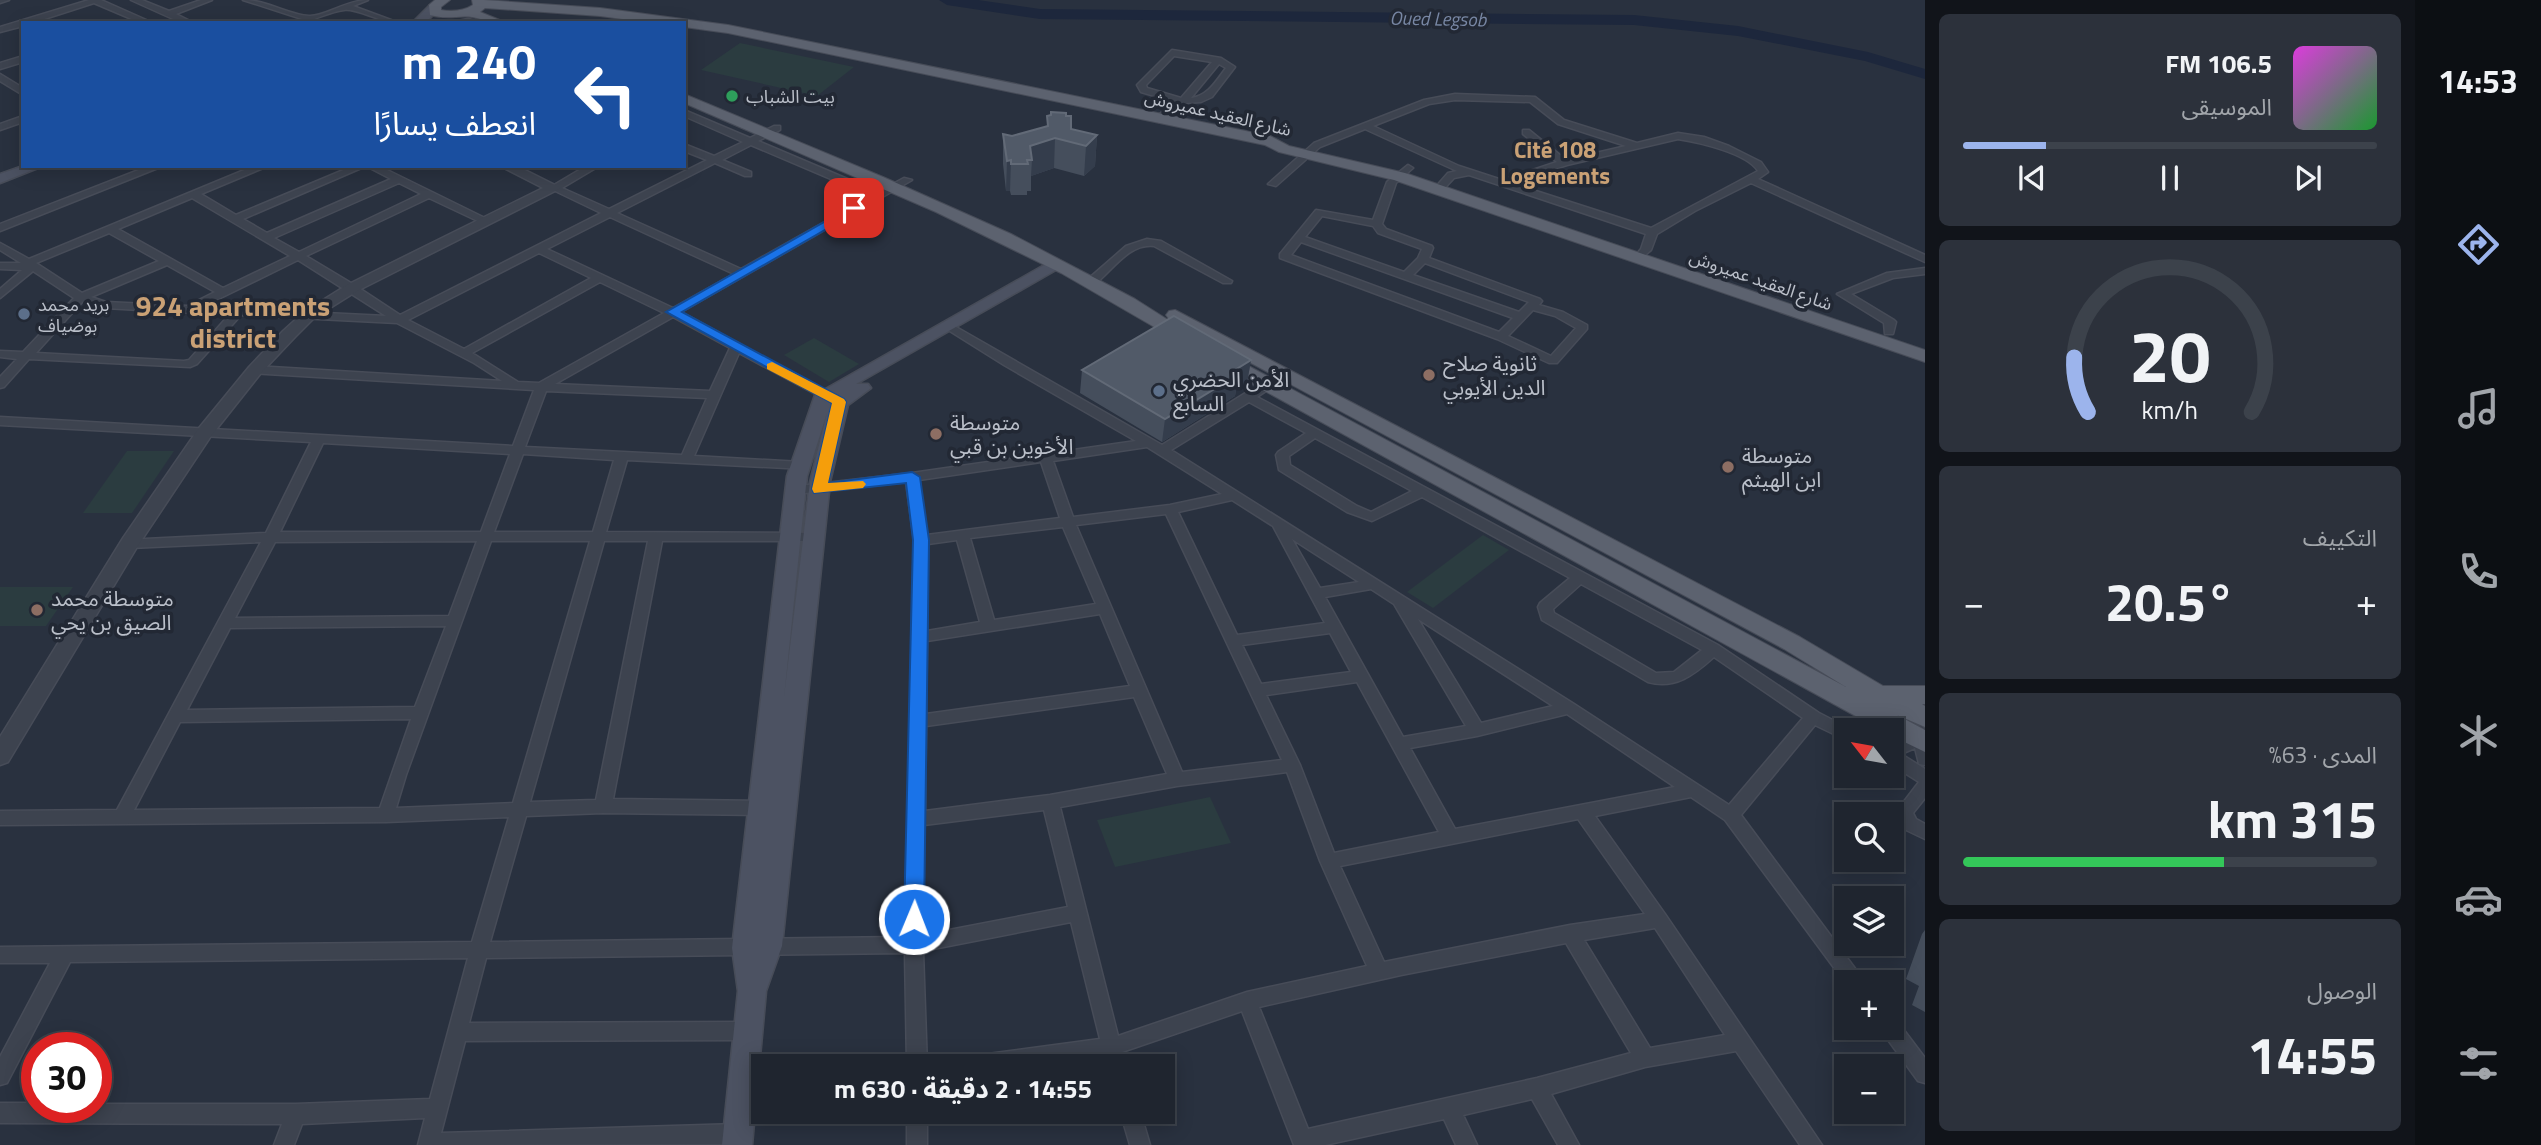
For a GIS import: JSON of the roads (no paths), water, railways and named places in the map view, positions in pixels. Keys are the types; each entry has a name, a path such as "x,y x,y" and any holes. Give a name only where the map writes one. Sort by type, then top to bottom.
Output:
{"main road":[{"name":"شارع العقيد عميروش","path":"451,19 476,6 522,3 683,21"},
{"path":"476,6 505,19 511,10 522,3"},
{"path":"420,21 434,8 451,19"},
{"name":"شارع العقيد عميروش","path":"686,21 1162,117 1270,141 1284,149 1312,150 1445,182 1925,356"},
{"path":"686,89 765,134"},
{"path":"686,111 765,134 980,212 1096,279 1265,383 1343,416 1792,643 1878,695 1925,717"},
{"path":"0,179 30,168"},
{"path":"901,183 1062,267 1096,279 1284,373 1343,416 1924,744"},
{"path":"752,991 768,946 773,808 790,537 801,466 832,398 1062,267"},
{"name":"شارع العقيد عميروش","path":"1701,274 1925,344"},
{"path":"737,1140 752,991 746,948 773,808 832,398"},
{"path":"1878,695 1925,695"}],"street":[{"path":"29,21 95,0 142,21"},
{"path":"135,0 186,21"},
{"path":"169,13 208,0"},
{"path":"247,0 310,19"},
{"path":"304,21 364,0"},
{"path":"347,7 389,21"},
{"path":"451,19 472,21"},
{"path":"0,30 21,24"},
{"path":"1172,53 1218,61 1231,67 1211,93 1198,100 1184,100 1148,92 1141,85 1172,53"},
{"path":"0,66 21,60"},
{"path":"1162,117 1184,100 1218,61"},
{"path":"0,77 21,89"},
{"path":"1273,184 1312,150 1365,126 1446,98 1528,98 1560,122 1637,146"},
{"path":"0,127 21,120"},
{"path":"1365,126 1468,173 1556,201 1570,198 1592,202 1614,211 1616,219 1652,232"},
{"path":"1526,132 1564,163"},
{"path":"0,246 81,297 105,305 236,314 399,320 765,134 876,195"},
{"path":"1501,183 1564,163 1678,136 1704,140 1758,164 1763,172 1652,232 1642,254"},
{"path":"686,149 748,174"},
{"path":"1445,164 1445,182 1468,173"},
{"path":"0,228 153,168"},
{"path":"0,295 31,265 258,168"},
{"path":"235,219 357,168"},
{"path":"375,168 486,221"},
{"path":"510,168 741,272"},
{"path":"0,756 130,543 205,432 255,370 309,315 352,288 590,168"},
{"path":"1377,223 1392,183 1404,172"},
{"path":"1751,179 1925,259"},
{"path":"267,237 398,180"},
{"path":"386,815 420,713 541,387 901,183"},
{"path":"193,194 352,288 399,320 513,383"},
{"path":"185,311 429,194"},
{"path":"1406,276 1423,259 1428,248 1382,231 1377,223 1320,212 1284,256 1501,337 1553,362 1583,327 1559,314 1531,306"},
{"path":"110,229 223,292"},
{"path":"1298,237 1521,317"},
{"path":"1096,279 1129,248 1147,240 1227,281"},
{"path":"538,249 673,312 832,398"},
{"path":"1423,259 1536,302 1501,337"},
{"path":"0,384 81,297 168,261"},
{"path":"0,267 31,265"},
{"path":"1889,332 1890,322 1842,294 1891,275 1925,271"},
{"path":"463,354 599,278"},
{"path":"0,354 187,365 193,362 236,314"},
{"path":"954,330 1155,446 1278,526 1398,598 1731,815 1847,970"},
{"path":"686,460 736,346"},
{"path":"255,370 713,395"},
{"path":"796,491 1155,446 1249,397 1265,383 1284,373"},
{"path":"1249,397 1713,649 1813,717 1834,728"},
{"path":"0,421 801,466"},
{"path":"1314,433 1282,455 1284,467 1352,509 1372,517 1421,492"},
{"path":"121,818 271,537 319,439"},
{"path":"621,457 522,809 479,950 428,1144 737,1140"},
{"path":"1046,459 1068,522 1177,779"},
{"path":"912,477 921,540 914,945 917,1054"},
{"path":"921,540 1170,509 1232,496"},
{"path":"1170,509 1292,765 1329,861 1378,970"},
{"path":"1278,526 1451,838"},
{"path":"130,543 271,537 813,536"},
{"path":"962,536 988,626"},
{"path":"603,806 656,537"},
{"path":"1579,578 1545,607 1547,616 1653,678 1668,681 1678,679 1713,649"},
{"path":"1316,594 1374,584"},
{"path":"1398,598 1477,730"},
{"path":"921,637 1104,608"},
{"path":"225,623 455,621"},
{"path":"1233,641 1336,627"},
{"path":"1256,691 1362,676"},
{"path":"918,722 1140,690"},
{"path":"1400,744 1477,730 1569,708"},
{"path":"176,716 420,713"},
{"path":"1731,815 1813,717"},
{"path":"1904,748 1924,744"},
{"path":"1904,764 1925,777"},
{"path":"917,819 1050,802 1177,779 1292,765"},
{"path":"1925,786 1904,812 1910,824 1925,832"},
{"path":"1329,861 1692,790"},
{"path":"1050,802 1113,1054"},
{"path":"0,818 386,815 603,806 773,808"},
{"path":"1582,811 1812,1145"},
{"path":"0,955 914,945 1078,913"},
{"path":"1057,1054 1111,1047 1247,1001 1378,970 1570,933 1659,920"},
{"path":"1570,933 1645,1058"},
{"path":"0,1076 64,955"},
{"path":"1247,1001 1303,1142 1537,1088 1645,1058 1740,1041"},
{"path":"457,1032 748,1031"},
{"path":"1900,1040 1925,1074"},
{"path":"1537,1088 1569,1145"},
{"path":"0,1113 296,1114 436,1108"},
{"path":"1449,1108 1467,1145"},
{"path":"284,1145 296,1114"},
{"path":"917,1124 917,1145"},
{"path":"1134,1124 1140,1145"}],"waterway":[{"name":"Oued Legsob","path":"947,0 1040,14 1634,20 1738,31 1868,57 1925,74"}],"place":[{"name":"بيت الشباب","path":"732,96"},
{"name":"بريد محمد بوضياف","path":"24,314"},
{"name":"ثانوية صلاح الدين الأيوبي","path":"1429,375"},
{"name":"الأمن الحضري السابع","path":"1159,391"},
{"name":"متوسطة الأخوين بن قبي","path":"936,434"},
{"name":"متوسطة ابن الهيثم","path":"1728,467"},
{"name":"متوسطة محمد الصيق بن يحي","path":"37,610"}],"district":[{"name":"Cité 108 Logements","path":"1555,162"},
{"name":"924 apartments district","path":"233,321"}]}
